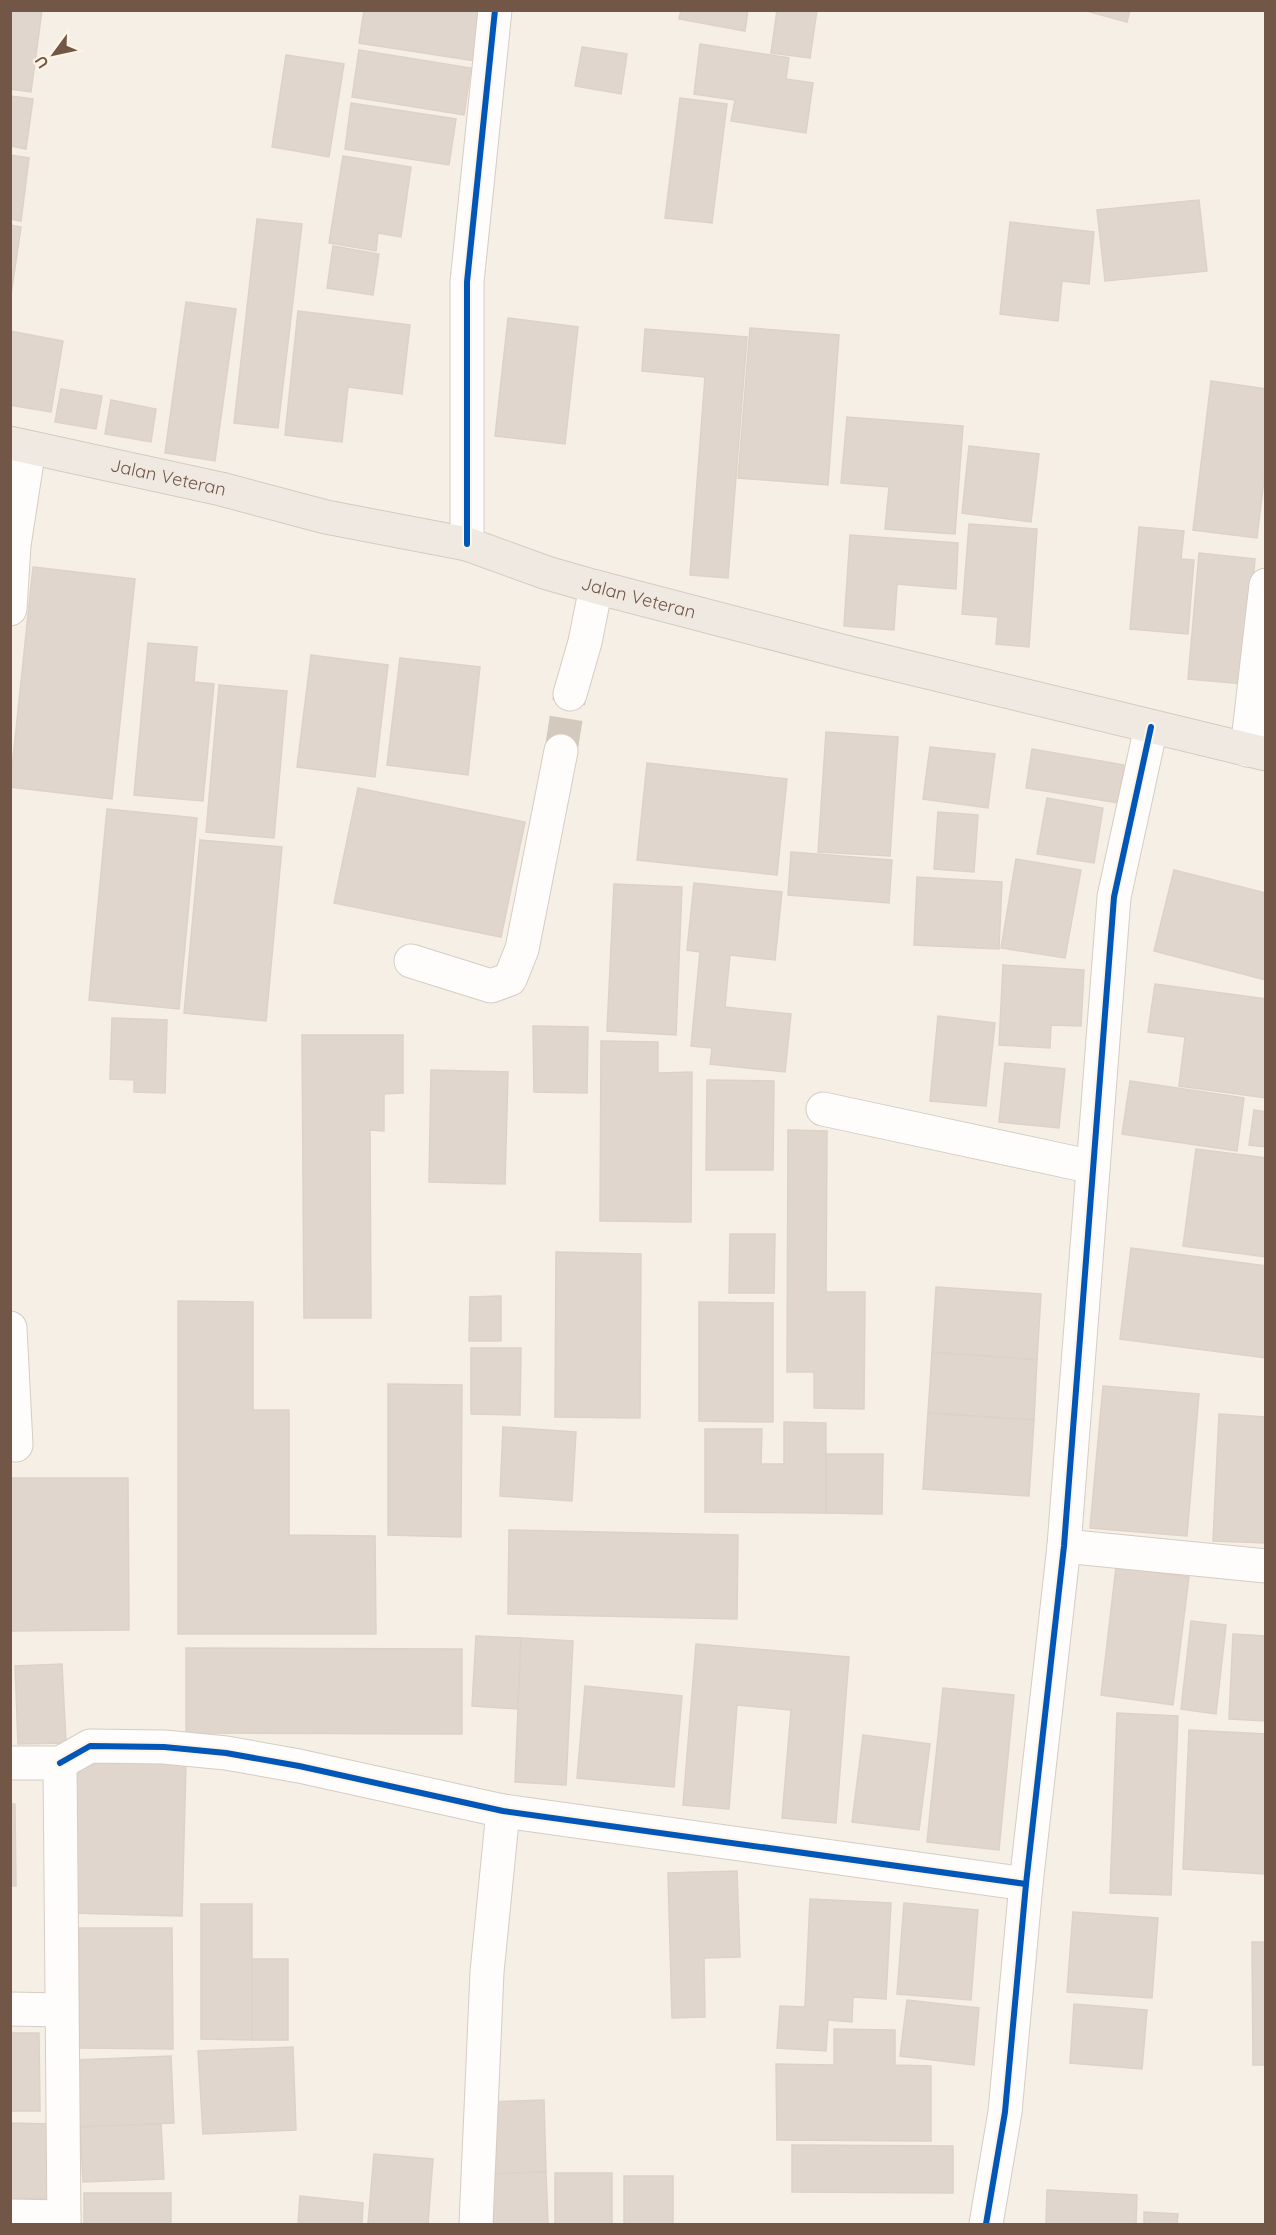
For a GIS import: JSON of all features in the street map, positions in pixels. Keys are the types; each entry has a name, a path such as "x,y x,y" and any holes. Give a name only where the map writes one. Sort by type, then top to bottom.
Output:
{"highway":[{"name":"Jalan Veteran","path":"20,445 221,489 326,517 467,544 547,573 597,587 849,653 1256,752"}],"street":[{"path":"467,544 467,282 495,10"},
{"path":"10,609 20,445"},
{"path":"1256,752 1266,585"},
{"path":"570,694 585,642 597,587"},
{"path":"986,2224 1005,2112 1026,1884 1064,1546 1114,897 1151,727"},
{"path":"411,961 491,986 510,979 522,949 561,751"},
{"path":"823,1109 1093,1167"},
{"path":"10,1328 16,1446"},
{"path":"1064,1546 1266,1566"},
{"path":"10,1762 60,1762 90,1746 164,1747 226,1753 299,1766 503,1811 1026,1884"},
{"path":"10,2216 64,2221 60,2010 60,1762"},
{"path":"476,2224 487,1972 503,1811"},
{"path":"10,2009 60,2010"}],"building":[{"path":"10,10 42,10 31,92 10,89"},
{"path":"364,10 483,10 475,61 359,43"},
{"path":"681,10 748,10 745,31 679,19"},
{"path":"777,10 817,10 810,58 771,53"},
{"path":"1083,10 1130,10 1127,22"},
{"path":"700,44 789,58 786,79 813,83 806,133 731,121 735,100 694,94"},
{"path":"582,47 627,54 621,94 575,86"},
{"path":"359,50 471,68 464,115 352,97"},
{"path":"286,55 344,64 329,157 272,147"},
{"path":"10,96 33,99 26,149 10,146"},
{"path":"680,98 727,104 712,223 665,218"},
{"path":"351,103 456,119 449,165 345,149"},
{"path":"10,155 29,158 21,221 10,219"},
{"path":"343,156 411,167 401,237 378,233 376,251 329,243"},
{"path":"1199,200 1207,271 1105,281 1097,210"},
{"path":"257,219 302,224 278,428 234,423"},
{"path":"1010,222 1094,232 1089,284 1062,281 1058,321 1000,314"},
{"path":"10,225 21,227 10,302"},
{"path":"333,246 379,254 373,295 327,288"},
{"path":"186,302 236,309 215,461 165,453"},
{"path":"298,311 410,325 402,394 348,387 342,442 285,435"},
{"path":"508,318 578,327 565,444 495,436"},
{"path":"750,328 839,335 828,485 738,478"},
{"path":"645,329 747,337 728,578 690,575 705,377 642,371"},
{"path":"10,331 63,341 51,412 10,405"},
{"path":"1211,381 1266,389 1266,463 1257,538 1193,530"},
{"path":"61,389 102,396 96,429 55,422"},
{"path":"111,400 156,409 151,442 105,434"},
{"path":"847,417 963,426 955,534 885,529 889,487 841,483"},
{"path":"969,446 1039,454 1031,522 962,513"},
{"path":"969,524 1037,529 1029,647 996,644 998,617 962,614"},
{"path":"1139,527 1184,531 1181,559 1194,560 1188,634 1130,629"},
{"path":"850,535 958,543 956,589 897,584 894,630 844,626"},
{"path":"1199,553 1255,559 1244,684 1188,679"},
{"path":"33,567 135,579 112,799 10,787"},
{"path":"148,643 197,647 194,682 214,684 203,801 134,795"},
{"path":"311,655 388,665 375,777 297,767"},
{"path":"400,658 480,667 468,775 387,765"},
{"path":"219,685 287,691 274,838 206,832"},
{"path":"826,732 898,737 890,856 818,852"},
{"path":"930,747 995,754 988,808 923,799"},
{"path":"1032,749 1124,765 1118,803 1026,788"},
{"path":"647,763 787,779 777,875 637,860"},
{"path":"358,788 525,822 501,937 334,903"},
{"path":"1047,798 1103,808 1094,863 1037,854"},
{"path":"107,809 197,818 179,1009 89,1000"},
{"path":"938,812 978,815 974,872 934,869"},
{"path":"200,840 282,847 266,1021 184,1013"},
{"path":"791,852 892,860 889,903 788,895"},
{"path":"1016,859 1081,870 1065,958 1001,948"},
{"path":"1174,870 1266,893 1266,980 1154,951"},
{"path":"917,877 1002,882 999,949 914,945"},
{"path":"694,883 782,892 775,960 730,955 725,1007 791,1014 785,1072 710,1064 712,1048 691,1046 700,952 687,950"},
{"path":"614,884 682,887 676,1035 607,1031"},
{"path":"1003,965 1084,970 1081,1026 1051,1025 1050,1048 999,1045"},
{"path":"1155,984 1266,999 1266,1098 1179,1086 1185,1037 1148,1032"},
{"path":"938,1016 995,1023 986,1106 930,1101"},
{"path":"112,1018 167,1020 165,1093 134,1092 134,1080 110,1079"},
{"path":"533,1026 588,1027 587,1093 534,1092"},
{"path":"302,1035 403,1035 403,1093 384,1094 384,1131 370,1130 371,1318 304,1318"},
{"path":"601,1041 658,1042 658,1073 692,1072 691,1222 600,1221"},
{"path":"1005,1063 1065,1069 1059,1128 999,1122"},
{"path":"431,1070 508,1072 505,1184 429,1182"},
{"path":"707,1080 774,1081 773,1170 706,1170"},
{"path":"1130,1081 1244,1098 1237,1151 1122,1134"},
{"path":"1254,1110 1266,1112 1266,1147 1249,1145"},
{"path":"788,1130 827,1131 826,1292 865,1292 864,1409 814,1408 814,1372 787,1372"},
{"path":"1196,1149 1266,1158 1266,1257 1183,1246"},
{"path":"730,1234 775,1234 774,1293 729,1293"},
{"path":"1131,1248 1266,1266 1266,1358 1120,1339"},
{"path":"556,1252 641,1254 640,1418 555,1417"},
{"path":"936,1287 1041,1294 1037,1360 932,1352"},
{"path":"501,1296 501,1341 469,1341 470,1297"},
{"path":"178,1301 253,1302 253,1410 289,1410 289,1535 375,1536 376,1634 178,1634"},
{"path":"699,1302 773,1303 773,1422 699,1421"},
{"path":"471,1348 521,1348 520,1415 471,1414"},
{"path":"932,1352 1037,1360 1034,1420 928,1413"},
{"path":"388,1384 462,1385 461,1537 388,1535"},
{"path":"1103,1386 1199,1394 1187,1536 1090,1528"},
{"path":"928,1413 1034,1420 1029,1496 923,1489"},
{"path":"1219,1414 1266,1417 1266,1543 1213,1541"},
{"path":"784,1422 826,1423 826,1513 705,1512 705,1429 762,1429 761,1464 784,1464"},
{"path":"503,1427 576,1432 572,1501 500,1496"},
{"path":"826,1454 883,1454 882,1514 826,1513"},
{"path":"10,1478 128,1478 129,1630 10,1631"},
{"path":"509,1530 738,1535 737,1619 508,1614"},
{"path":"1116,1567 1189,1577 1173,1705 1101,1695"},
{"path":"1191,1621 1226,1625 1216,1714 1181,1709"},
{"path":"1233,1634 1266,1636 1266,1721 1229,1719"},
{"path":"476,1636 521,1638 518,1709 472,1706"},
{"path":"521,1638 573,1641 566,1785 515,1782"},
{"path":"696,1644 849,1657 836,1823 782,1818 791,1710 737,1705 729,1809 683,1805"},
{"path":"186,1648 462,1649 462,1734 186,1733"},
{"path":"62,1664 66,1743 18,1744 15,1666"},
{"path":"585,1686 682,1696 674,1787 577,1778"},
{"path":"943,1688 1014,1695 999,1850 927,1842"},
{"path":"1117,1713 1178,1716 1171,1895 1110,1893"},
{"path":"1189,1730 1266,1734 1266,1874 1183,1869"},
{"path":"863,1735 930,1744 919,1830 852,1822"},
{"path":"77,1759 186,1763 182,1916 72,1913"},
{"path":"10,1804 15,1804 16,1886 10,1886"},
{"path":"737,1871 740,1957 704,1958 705,2017 672,2018 668,1873"},
{"path":"810,1899 891,1903 886,1999 853,1997 852,2022 828,2020 826,2051 777,2048 780,2006 805,2007"},
{"path":"904,1903 978,1910 971,2000 897,1994"},
{"path":"201,1904 252,1904 252,2040 201,2039"},
{"path":"1073,1912 1158,1918 1152,1998 1067,1992"},
{"path":"79,1928 172,1928 173,2049 79,2048"},
{"path":"1252,1942 1266,1942 1266,2065 1253,2065"},
{"path":"252,1959 288,1959 288,2040 252,2040"},
{"path":"907,2000 979,2008 974,2065 900,2056"},
{"path":"1074,2004 1147,2010 1142,2069 1070,2063"},
{"path":"834,2029 895,2030 895,2065 931,2066 931,2141 777,2140 776,2064 834,2065"},
{"path":"10,2033 39,2033 40,2111 10,2111"},
{"path":"293,2047 296,2130 203,2134 198,2051"},
{"path":"171,2056 174,2123 78,2127 75,2060"},
{"path":"544,2100 546,2172 490,2174 488,2102"},
{"path":"10,2123 50,2124 48,2199 15,2198 15,2210 10,2210"},
{"path":"161,2124 164,2179 83,2182 80,2127"},
{"path":"792,2145 953,2146 953,2193 792,2192"},
{"path":"374,2154 433,2159 428,2224 368,2224"},
{"path":"546,2172 548,2224 492,2224 490,2174"},
{"path":"555,2173 612,2173 612,2224 555,2224"},
{"path":"624,2176 673,2176 673,2224 624,2224"},
{"path":"1047,2190 1137,2195 1136,2224 1046,2224"},
{"path":"84,2193 171,2193 171,2224 84,2224"},
{"path":"300,2196 363,2203 362,2224 298,2224"},
{"path":"1144,2212 1178,2214 1177,2224 1144,2224"}],"tunnel":[{"path":"561,751 570,694"}],"cycle path":[{"path":"467,544 467,282 495,10"},
{"path":"986,2224 1005,2112 1026,1884 1064,1546 1114,897 1151,727"},
{"path":"60,1763 90,1746 164,1747 226,1753 299,1766 503,1811 1026,1884"}]}
